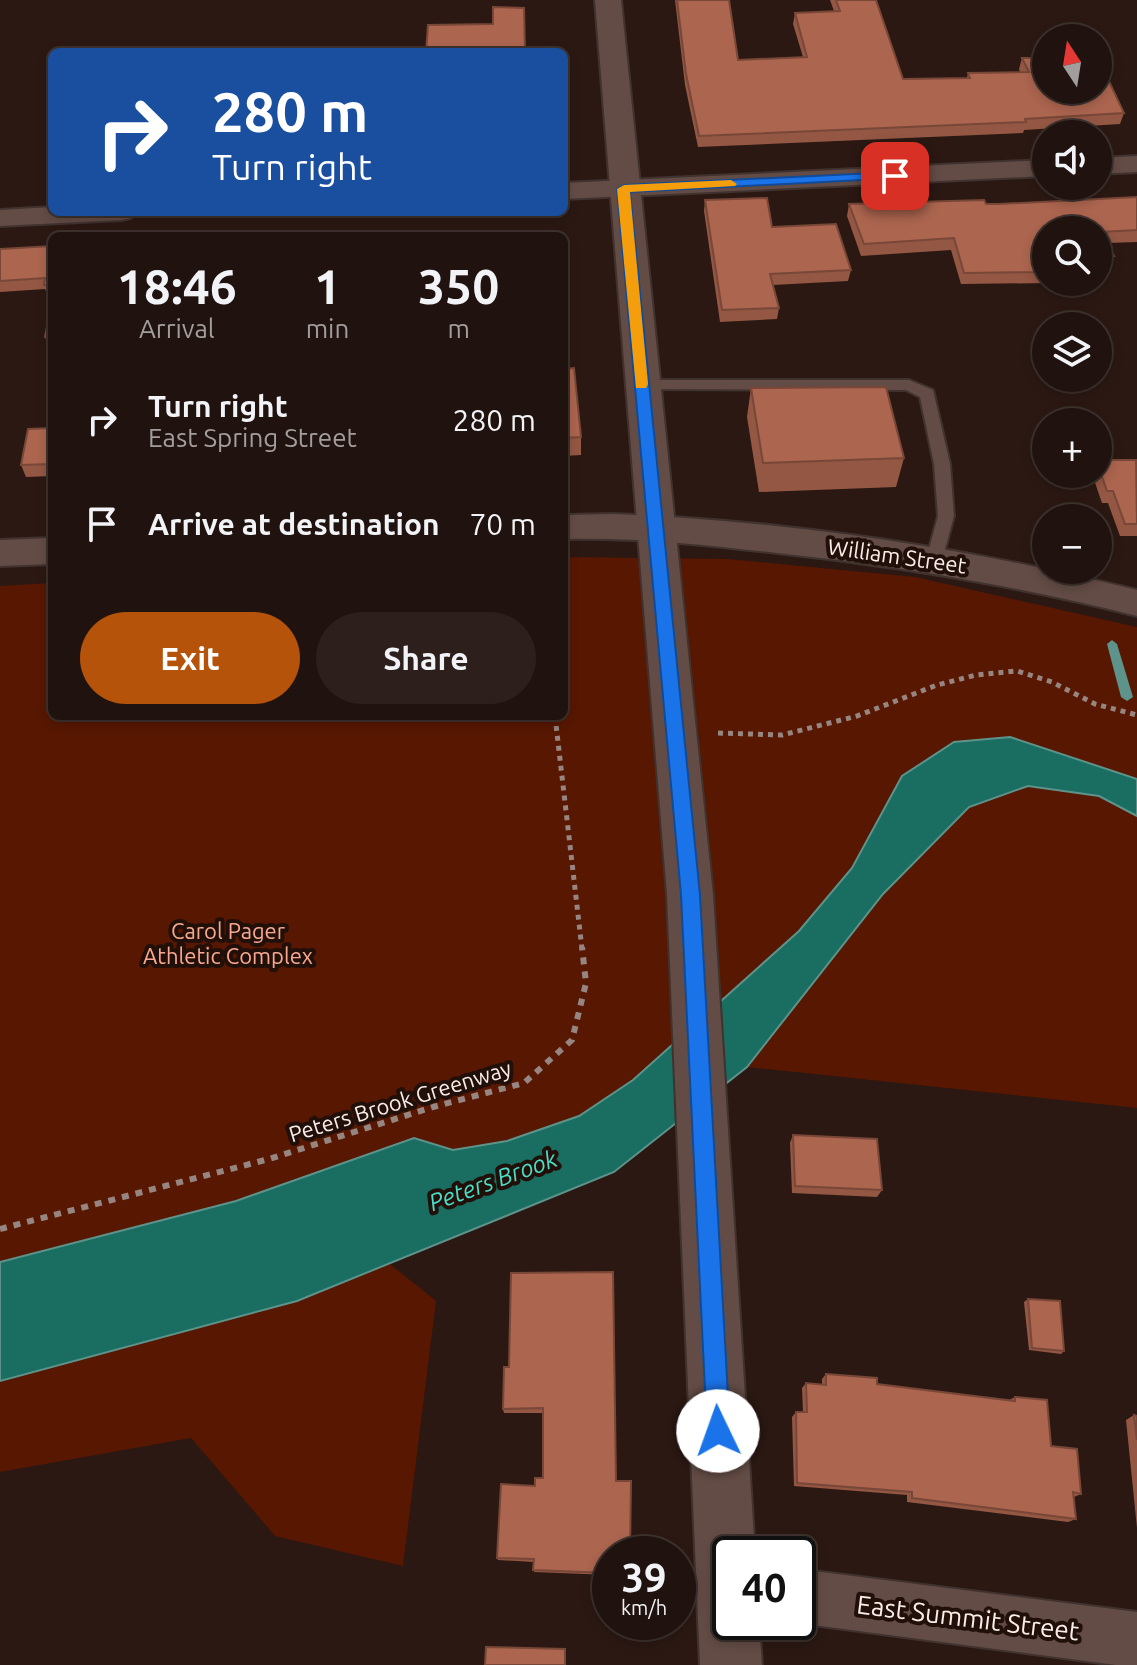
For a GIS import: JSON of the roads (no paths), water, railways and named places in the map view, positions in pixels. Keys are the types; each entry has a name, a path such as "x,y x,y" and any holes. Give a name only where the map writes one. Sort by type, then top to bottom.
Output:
{"street":[{"path":"608,0 690,895 726,1536"},
{"path":"1112,165 1137,164"},
{"path":"568,191 1032,169"},
{"path":"0,218 48,216"},
{"name":"William Street","path":"568,527 654,527 887,551 1057,582 1137,603"},
{"path":"0,553 48,551"},
{"name":"East Summit Street","path":"816,1598 1137,1640"},
{"path":"730,1640 731,1665"}],"lane":[{"path":"641,385 909,385 927,394 942,464 946,516 935,560"}],"water":[{"name":"Peters Brook","path":"1010,737 1137,779 1137,816 1099,796 1028,786 969,807 883,894 747,1067 614,1172 297,1301 0,1381 0,1262 236,1201 414,1138 453,1150 507,1141 579,1116 633,1080 799,931 852,868 902,776 954,742"}],"waterway":[{"path":"1112,644 1127,697"}],"park label":[{"name":"Carol Pager Athletic Complex","path":"228,944"}]}
